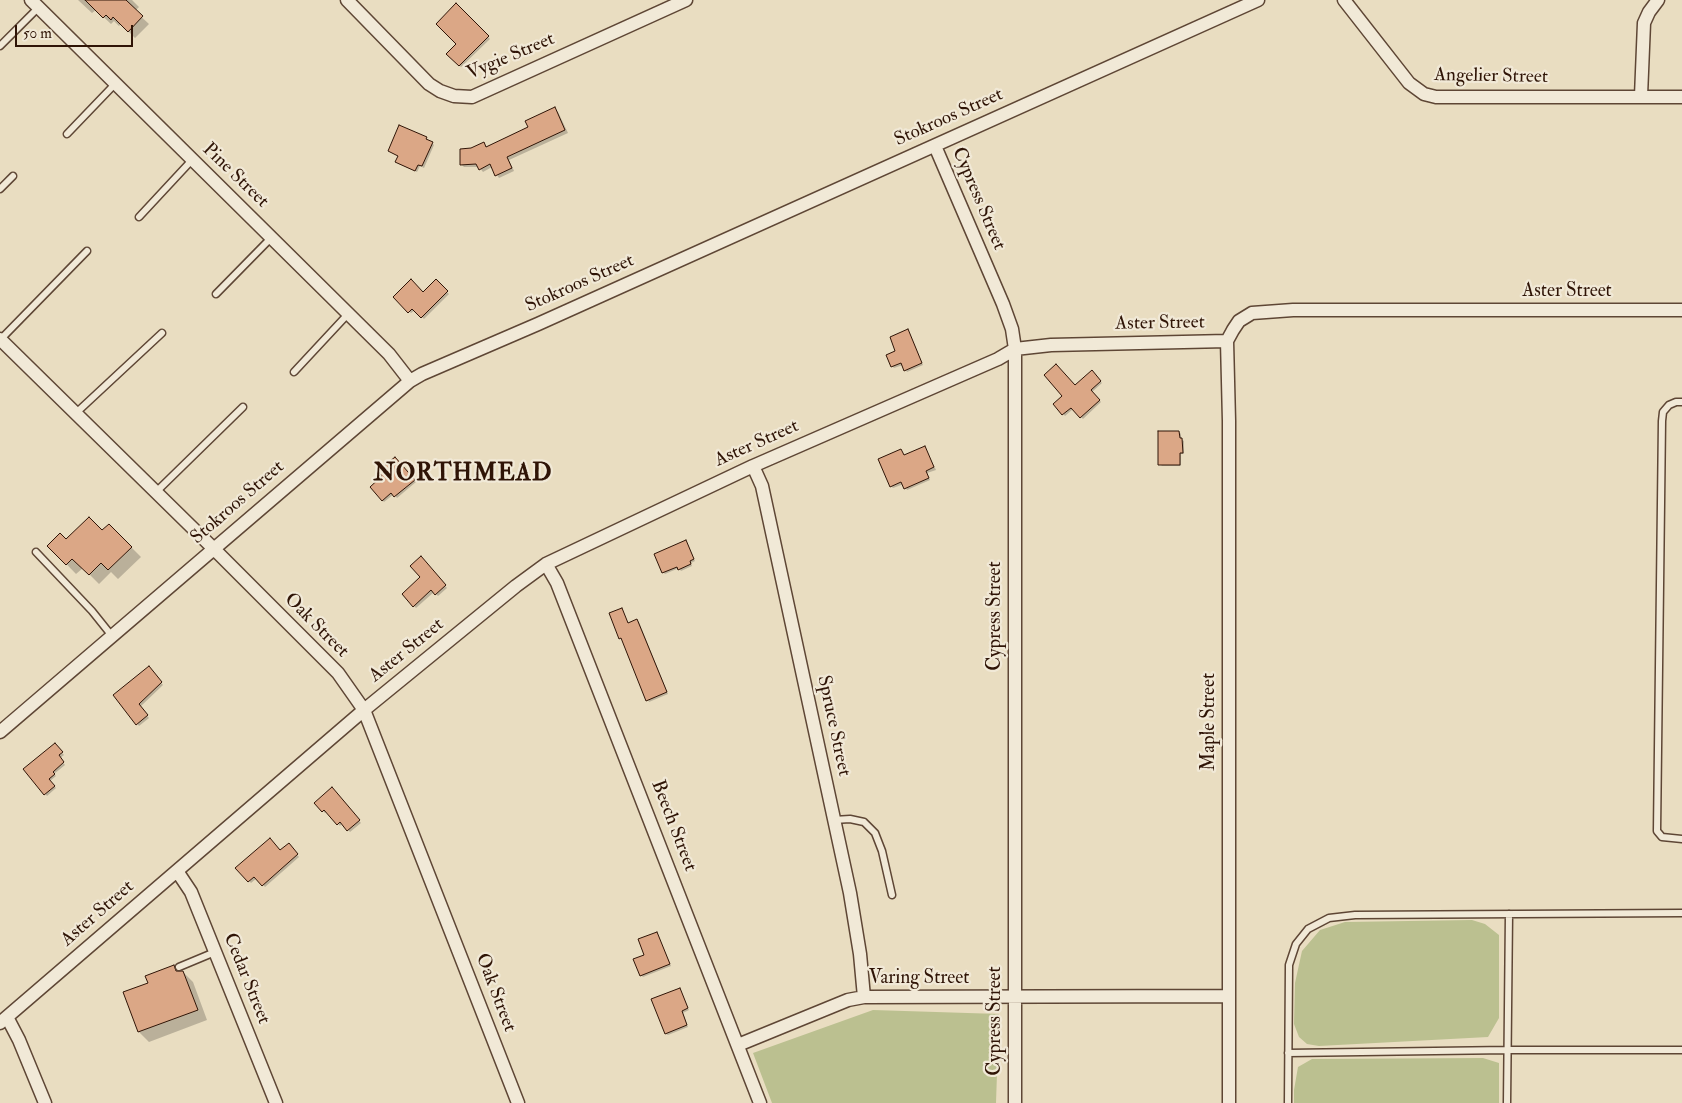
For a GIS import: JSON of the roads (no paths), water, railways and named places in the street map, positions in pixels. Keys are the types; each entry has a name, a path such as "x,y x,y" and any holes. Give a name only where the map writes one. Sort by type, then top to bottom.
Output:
{"street":[{"name":"Vygie Street","path":"347,0 429,84 440,91 454,96 472,97 686,0"},
{"name":"Stokroos Street","path":"3,725 112,636 410,381 422,374 538,324 1258,0"},
{"name":"Angelier Street","path":"1344,0 1409,83 1424,94 1436,96 1682,97"},
{"path":"1641,96 1644,24 1649,12 1658,0"},
{"name":"Pine Street","path":"35,4 389,354 410,381"},
{"name":"Cypress Street","path":"935,146 1003,304 1012,329 1015,349 1015,1103"},
{"name":"Aster Street","path":"3,1020 364,710 516,586 546,564 753,466 998,359 1015,349 1051,345 1227,341 1239,321 1252,313 1260,311 1682,310"},
{"name":"Oak Street","path":"0,339 338,674 364,710 518,1103"},
{"name":"Maple Street","path":"1227,341 1229,421 1229,1103"},
{"name":"Spruce Street","path":"753,466 762,486 834,820 860,954 864,997"},
{"name":"Beech Street","path":"546,564 557,583 760,1103"},
{"name":"Cedar Street","path":"177,871 191,892 276,1103"},
{"name":"Varing Street","path":"738,1045 848,1000 864,997 1229,996"},
{"path":"3,1020 19,1040 45,1103"}],"lane":[{"path":"0,46 35,4"},
{"path":"67,134 115,84"},
{"path":"139,217 192,160"},
{"path":"0,189 13,176"},
{"path":"216,294 271,238"},
{"path":"0,339 51,290 87,251"},
{"path":"294,372 348,314"},
{"path":"76,414 162,333"},
{"path":"1682,402 1669,405 1664,412 1662,421 1657,831 1662,837 1682,839"},
{"path":"156,492 242,407"},
{"path":"36,552 92,611 112,636"},
{"path":"834,820 850,819 864,822 875,832 882,852 892,895"},
{"path":"1288,1103 1289,965 1296,944 1308,929 1329,918 1355,915 1682,913"},
{"path":"1507,1103 1509,914"},
{"path":"179,967 215,952"},
{"path":"1288,1053 1682,1050"}],"district":[{"name":"NORTHMEAD","path":"463,475"}]}
